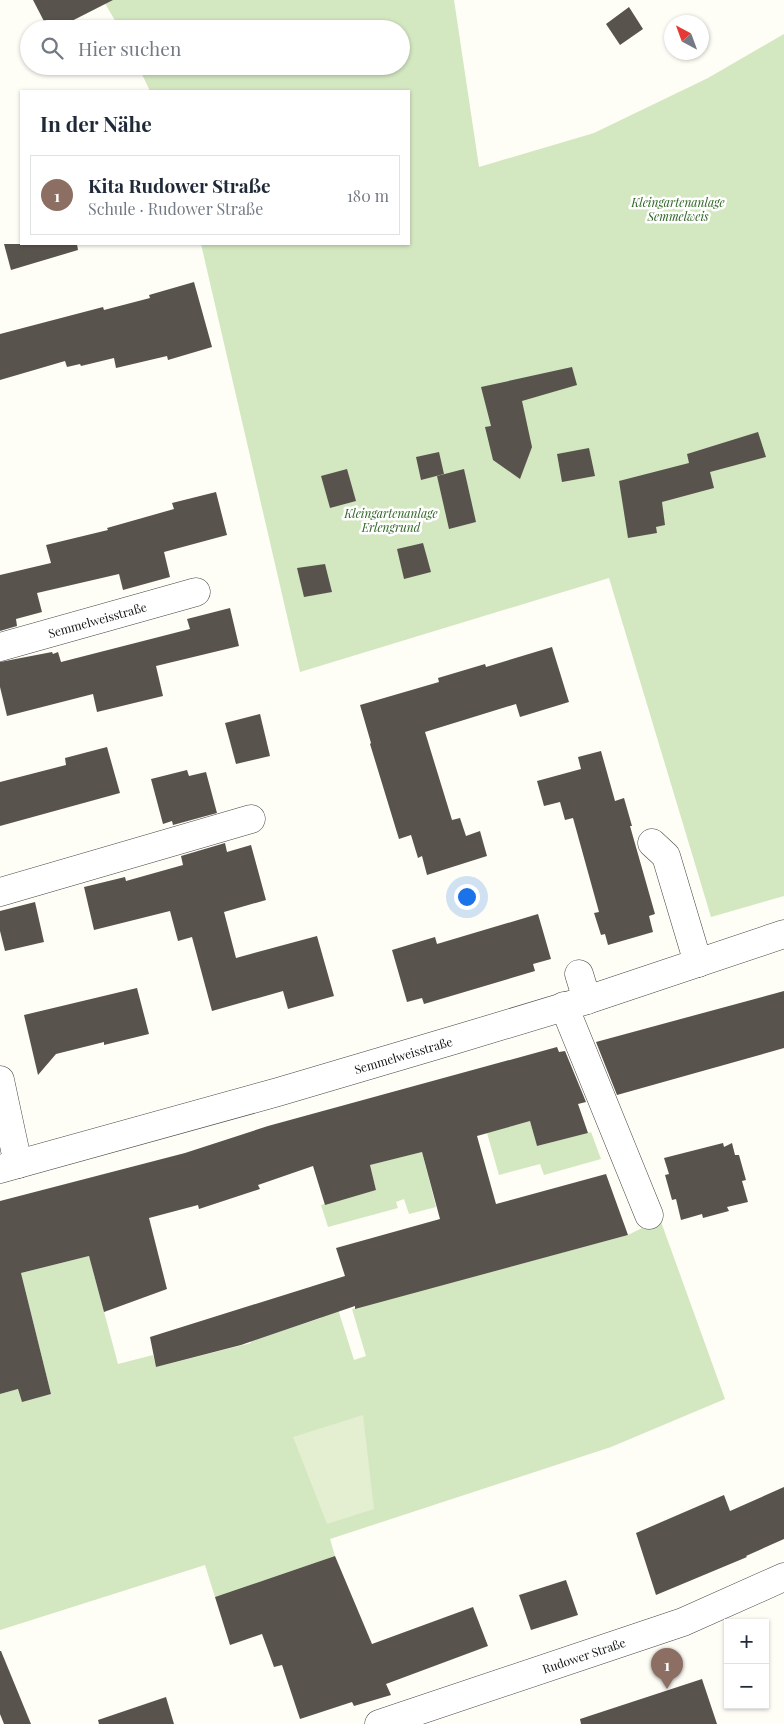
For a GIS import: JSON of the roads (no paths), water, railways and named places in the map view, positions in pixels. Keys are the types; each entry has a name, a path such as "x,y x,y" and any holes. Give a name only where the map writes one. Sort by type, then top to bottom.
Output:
{"street":[{"name":"Semmelweisstraße","path":"0,647 196,592"},
{"path":"0,892 251,819"},
{"path":"652,843 666,856 698,963"},
{"name":"Semmelweisstraße","path":"0,1080 9,1167 278,1092 576,1003 784,934"},
{"path":"579,974 576,1003 649,1215"},
{"name":"Rudower Straße","path":"379,1724 683,1622 784,1577"}],"place":[{"name":"Kita Rudower Straße","path":"667,1689"}],"park label":[{"name":"Kleingartenanlage Semmelweis","path":"678,209"},
{"name":"Kleingartenanlage Erlengrund","path":"391,520"}]}
